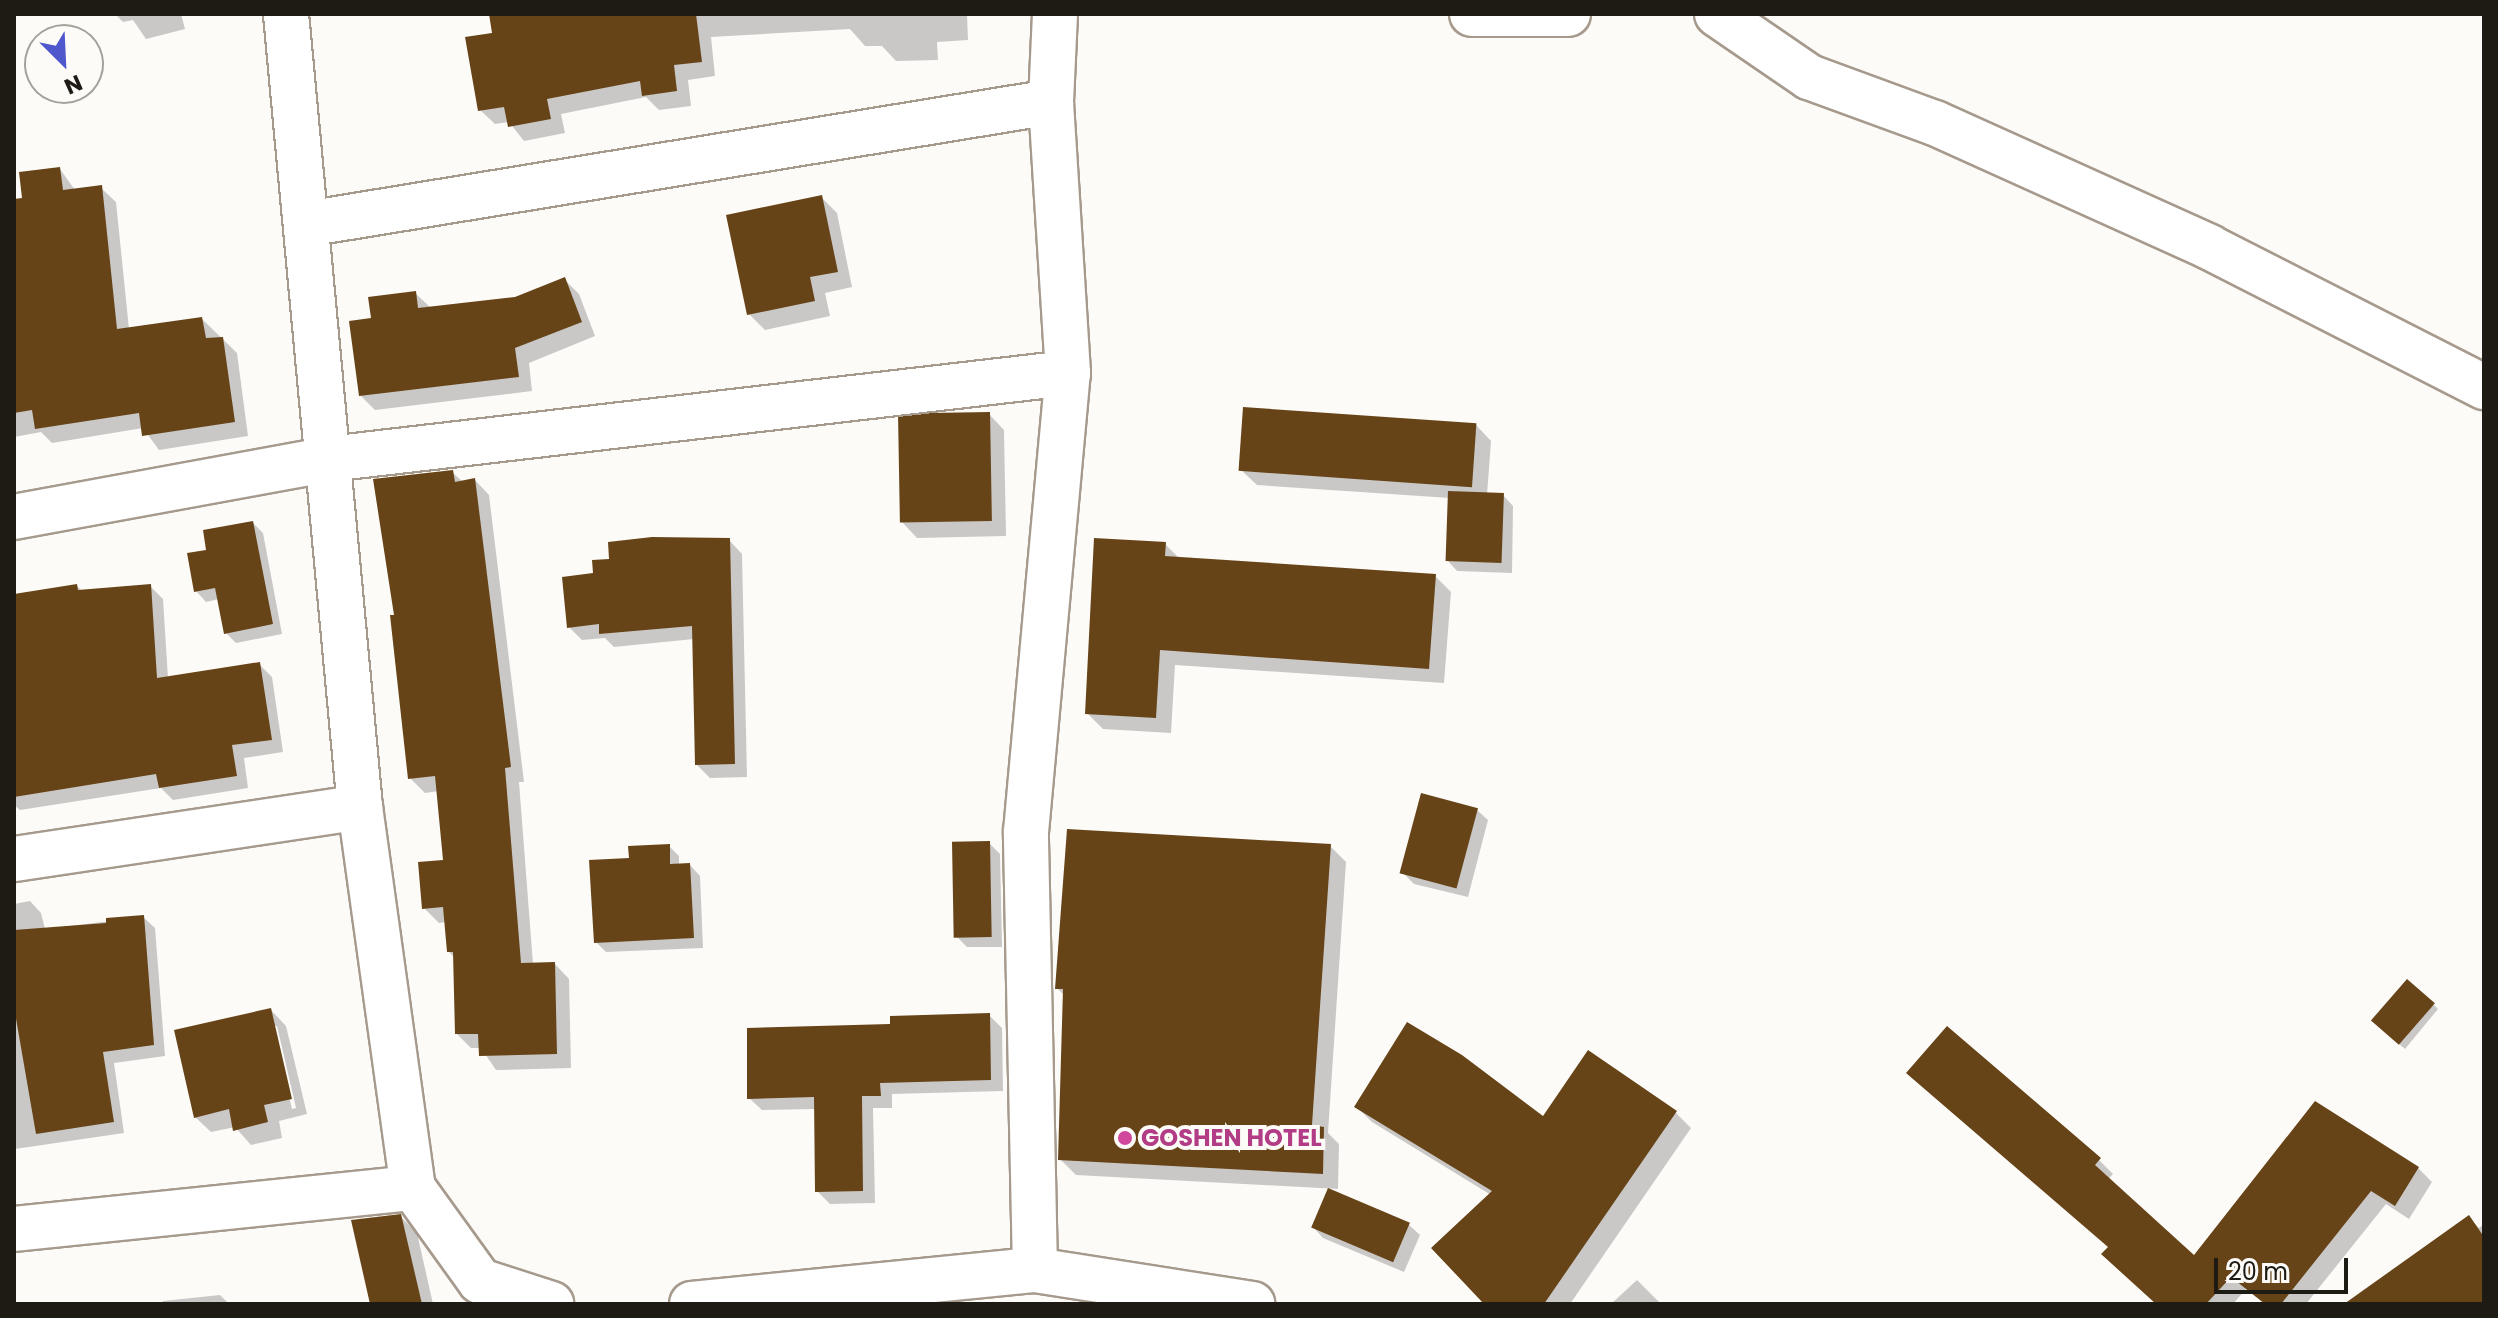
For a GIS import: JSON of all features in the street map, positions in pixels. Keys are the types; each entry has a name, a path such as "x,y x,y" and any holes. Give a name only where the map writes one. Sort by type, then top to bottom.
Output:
{"street":[{"path":"286,14 360,807 413,1188 480,1281 551,1304"},
{"path":"1035,1270 1026,832 1068,373 1051,102 1055,14"},
{"path":"1472,14 1568,14"},
{"path":"1717,14 1809,77 1935,123 2209,247 2484,387"},
{"path":"306,224 1051,102"},
{"path":"14,517 329,459 1068,373"},
{"path":"14,859 360,807"},
{"path":"14,1229 413,1188"},
{"path":"457,1249 461,1304"},
{"path":"692,1304 1035,1270 1252,1304"}],"building":[{"path":"489,14 696,14 702,62 674,65 677,91 642,96 640,81 547,99 551,119 508,127 504,107 478,111 465,37 492,33"},
{"path":"60,167 63,190 102,185 117,329 202,317 206,338 223,337 235,422 142,436 139,413 35,429 32,410 14,413 14,199 22,198 19,172"},
{"path":"822,195 838,272 810,277 815,301 747,315 726,215"},
{"path":"565,277 582,322 515,348 519,377 359,396 349,321 371,318 368,297 416,291 418,308 515,297"},
{"path":"1243,407 1476,423 1472,487 1239,471"},
{"path":"990,412 992,521 900,523 898,414"},
{"path":"453,470 455,482 475,478 511,767 505,768 521,963 555,962 557,1054 479,1056 478,1034 455,1034 453,952 447,952 443,907 422,909 418,862 443,860 435,776 408,779 390,615 394,615 373,479"},
{"path":"1448,491 1504,493 1502,563 1446,561"},
{"path":"253,521 273,624 224,634 215,588 194,592 187,553 206,550 203,530"},
{"path":"652,537 730,538 735,764 695,765 692,626 599,634 599,624 567,628 562,577 593,573 592,560 609,559 608,542"},
{"path":"1094,538 1166,542 1165,556 1436,574 1429,669 1160,650 1156,718 1085,714"},
{"path":"77,584 78,590 151,584 157,678 260,662 272,740 232,745 237,776 159,788 156,774 14,797 14,594"},
{"path":"1421,793 1478,808 1457,888 1400,873"},
{"path":"1067,829 1331,844 1312,1125 1324,1127 1323,1174 1058,1160 1063,989 1055,989"},
{"path":"990,841 992,937 954,938 952,842"},
{"path":"670,844 670,864 690,863 694,938 594,943 589,860 629,858 628,846"},
{"path":"144,915 154,1045 103,1052 114,1122 36,1134 14,1007 14,930 106,923 106,918"},
{"path":"2407,979 2435,1003 2399,1045 2371,1021"},
{"path":"271,1008 292,1099 264,1105 268,1122 233,1131 229,1109 194,1118 174,1030"},
{"path":"990,1013 991,1080 880,1083 881,1096 862,1096 863,1191 815,1192 814,1097 747,1099 747,1028 890,1024 890,1016"},
{"path":"1407,1022 1462,1055 1543,1116 1588,1050 1677,1111 1544,1304 1484,1304 1431,1248 1492,1191 1354,1107"},
{"path":"1947,1026 2101,1158 2095,1165 2194,1255 2315,1101 2419,1167 2395,1206 2371,1191 2281,1304 2265,1304 2231,1277 2206,1304 2156,1304 2101,1254 2108,1247 1906,1073"},
{"path":"1328,1188 1410,1223 1393,1262 1311,1228"},
{"path":"401,1214 422,1304 370,1304 351,1220"},
{"path":"2469,1215 2484,1237 2484,1304 2344,1304"}],"place":[{"name":"GOSHEN HOTEL","path":"1125,1138"}]}
